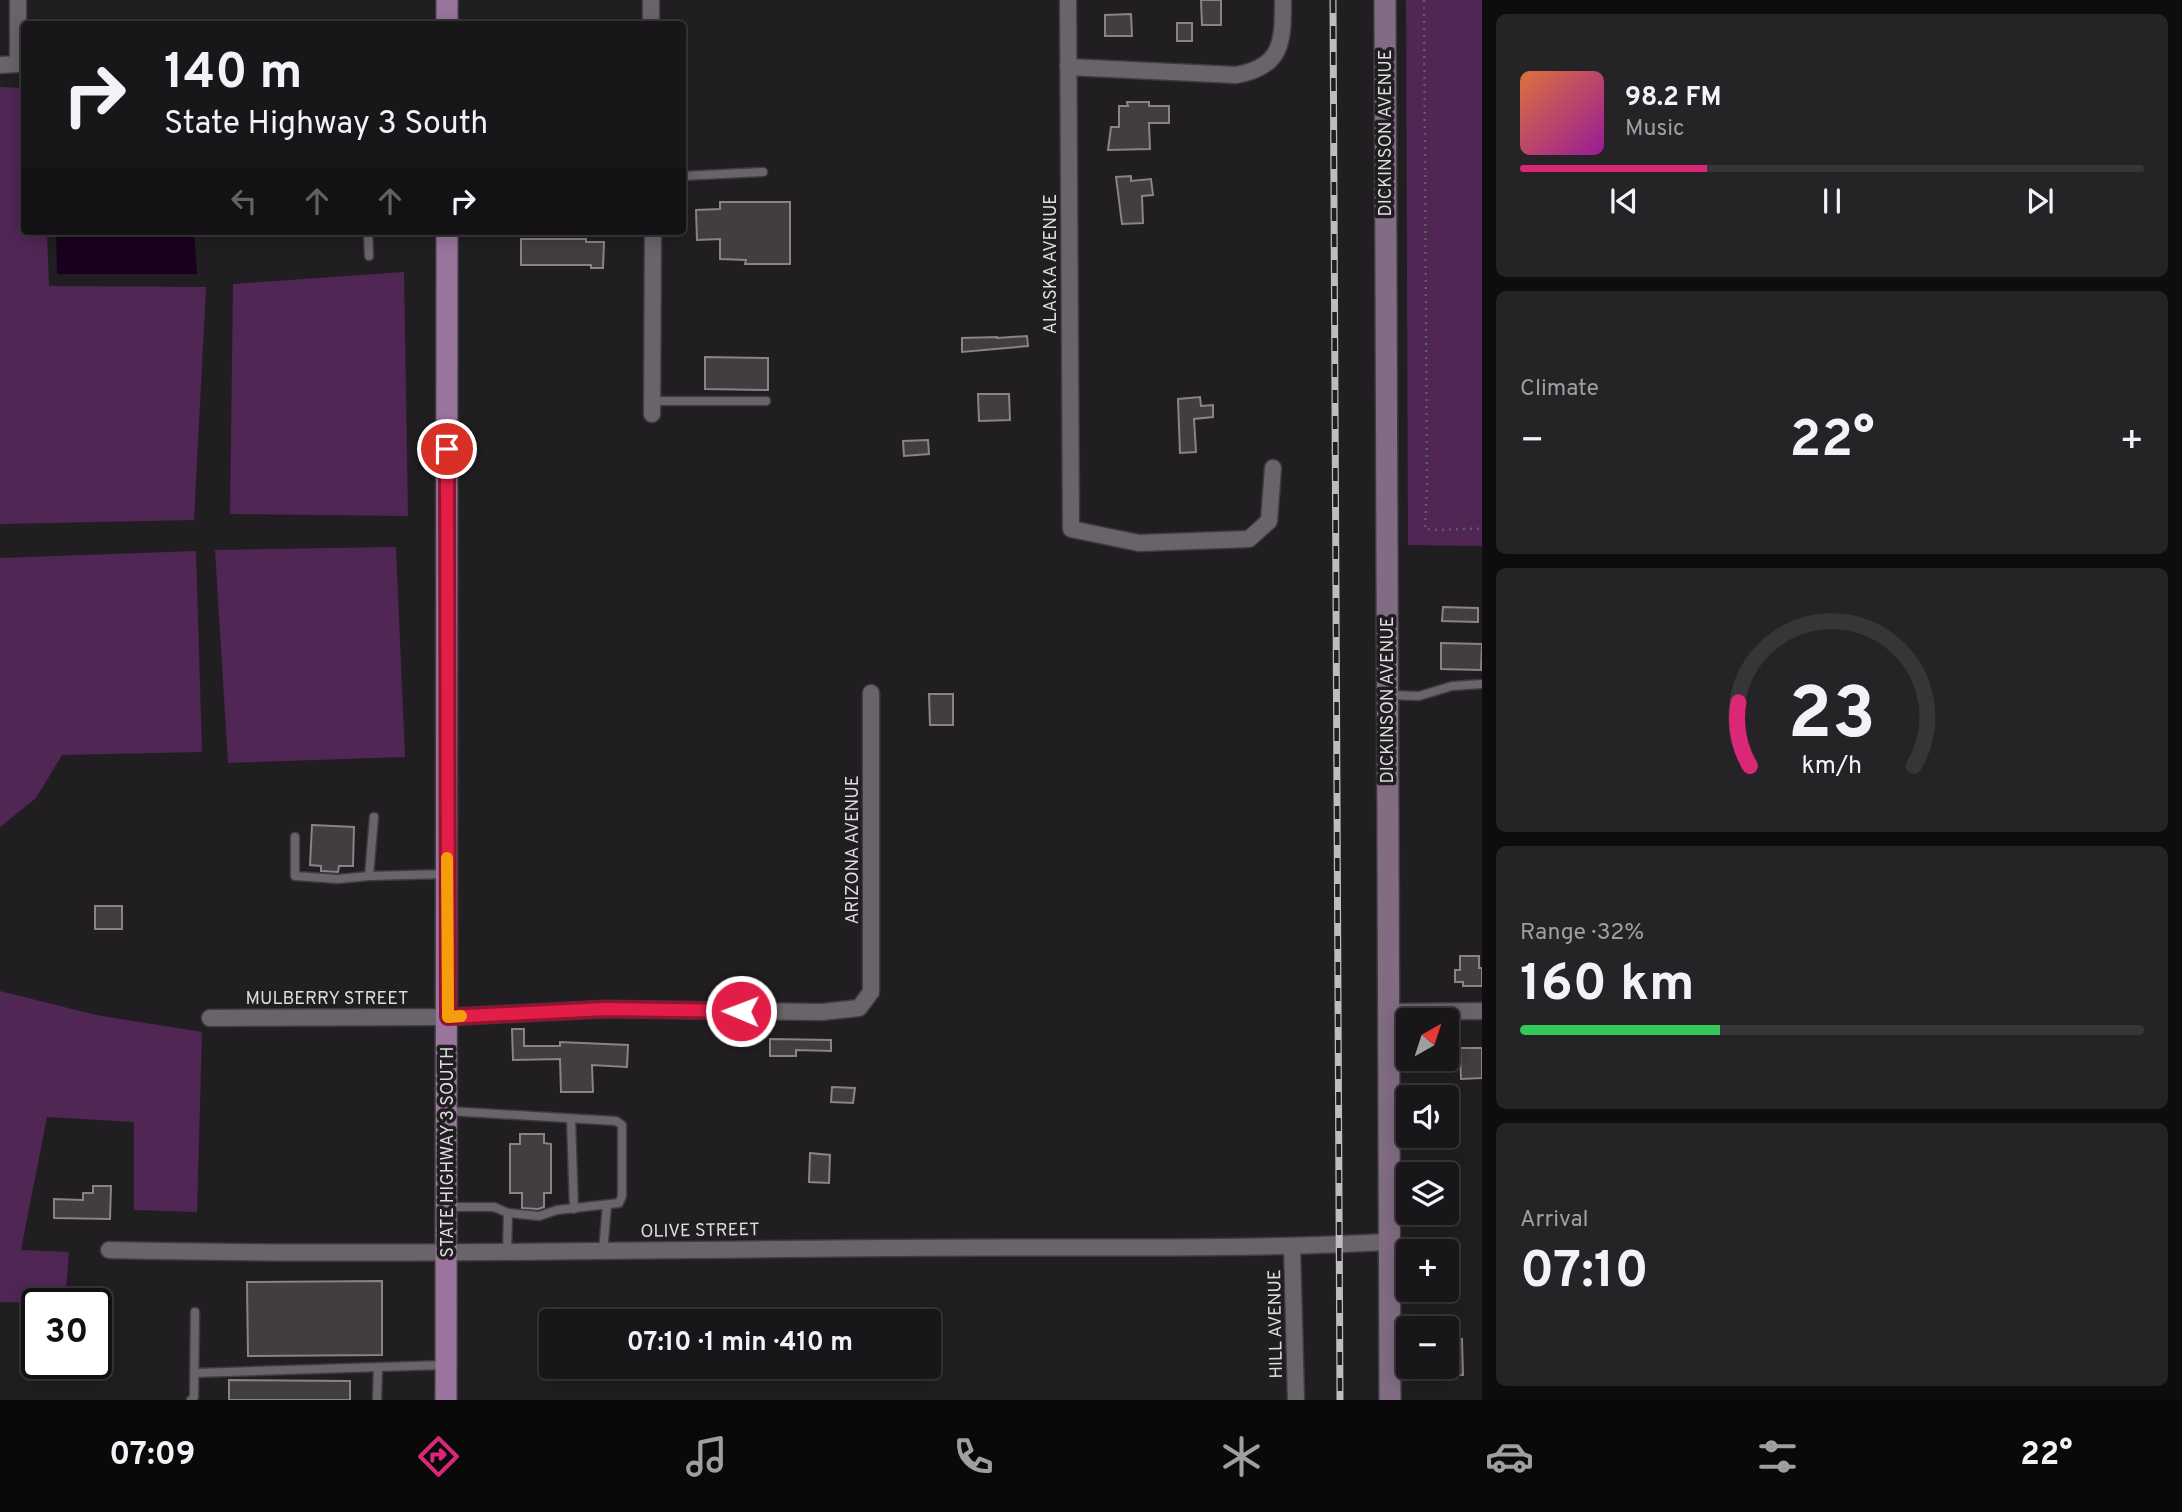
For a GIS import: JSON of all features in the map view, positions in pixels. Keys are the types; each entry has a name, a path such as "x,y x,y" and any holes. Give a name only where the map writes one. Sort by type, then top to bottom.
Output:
{"main road":[{"path":"447,0 447,21"},
{"name":"STATE HIGHWAY 3 SOUTH","path":"446,1400 447,235"}],"street":[{"path":"0,65 18,64 18,0"},
{"path":"651,0 651,21"},
{"name":"ALASKA AVENUE","path":"1068,0 1071,529 1139,543 1249,539 1269,521 1273,468"},
{"path":"1068,66 1236,75 1255,72 1274,58 1283,37 1283,0"},
{"name":"DICKINSON AVENUE","path":"1385,0 1390,1400"},
{"path":"652,407 653,235"},
{"name":"ARIZONA AVENUE","path":"862,1003 871,992 872,693"},
{"name":"MULBERRY STREET","path":"210,1018 448,1017 606,1009 822,1012 859,1008 862,1003"},
{"path":"1388,1012 1482,1011"},
{"name":"OLIVE STREET","path":"109,1250 216,1253 508,1252 1292,1247 1388,1242"},
{"name":"HILL AVENUE","path":"1292,1247 1296,1400"}],"lane":[{"path":"686,176 763,173"},
{"path":"368,235 369,256"},
{"path":"652,407 766,401"},
{"path":"1387,695 1419,696 1452,685 1482,684"},
{"path":"369,876 374,817"},
{"path":"295,837 295,876 338,879 447,874"},
{"path":"448,1111 616,1121 622,1125 622,1196 618,1203 557,1210 540,1216 508,1213 494,1207 448,1207"},
{"path":"571,1119 574,1209"},
{"path":"603,1251 607,1205"},
{"path":"508,1213 508,1252"},
{"path":"191,1400 194,1396 195,1311"},
{"path":"195,1373 446,1365"},
{"path":"377,1367 377,1400"}],"path":[{"path":"1424,0 1427,470 1425,529 1482,529"}],"shaded area":[{"path":"1406,0 1482,0 1482,546 1408,545"},
{"path":"0,87 21,88 21,235 47,235 49,286 206,287 194,520 0,524"},
{"path":"56,235 194,235 197,274 57,274"},
{"path":"404,272 408,516 230,514 233,284"},
{"path":"396,547 405,757 228,763 215,550"},
{"path":"196,551 202,752 62,755 36,798 0,827 0,558"},
{"path":"0,991 96,1015 202,1032 197,1212 134,1210 134,1122 47,1117 21,1250 69,1252 66,1288 21,1288 21,1303 0,1302"}],"building":[{"path":"1201,0 1221,0 1221,25 1202,25"},
{"path":"1131,14 1132,36 1105,36 1105,15"},
{"path":"1177,23 1192,23 1192,41 1177,41"},
{"path":"1127,102 1169,106 1169,123 1149,123 1150,149 1108,150 1111,127 1119,127 1119,106 1128,106"},
{"path":"1131,176 1131,181 1151,179 1153,195 1142,196 1143,223 1122,224 1116,177"},
{"path":"720,202 790,202 790,264 745,264 746,260 720,259 720,239 697,240 696,210 720,209"},
{"path":"521,239 586,239 586,242 604,242 603,268 591,268 591,265 521,265"},
{"path":"1027,336 1028,346 962,352 962,338"},
{"path":"705,357 768,358 768,390 705,389"},
{"path":"978,394 1009,394 1010,420 979,421"},
{"path":"1200,397 1201,406 1213,405 1213,417 1194,419 1196,452 1180,453 1178,399"},
{"path":"928,440 929,454 904,456 903,441"},
{"path":"1443,607 1478,608 1478,622 1442,621"},
{"path":"1441,643 1482,644 1481,670 1441,669"},
{"path":"929,694 953,694 953,725 930,725"},
{"path":"312,825 354,827 353,866 339,866 338,872 321,871 321,866 310,865"},
{"path":"95,906 122,906 122,929 95,929"},
{"path":"1460,956 1479,956 1482,986 1463,986 1463,982 1455,982 1455,970 1460,970"},
{"path":"512,1029 524,1029 524,1046 560,1046 560,1042 628,1045 627,1067 592,1065 593,1092 561,1092 560,1059 513,1060"},
{"path":"770,1039 831,1040 831,1051 796,1050 796,1056 770,1056"},
{"path":"1460,1048 1482,1048 1482,1078 1461,1079"},
{"path":"832,1087 855,1088 853,1103 831,1102"},
{"path":"520,1134 544,1134 544,1143 551,1144 551,1193 544,1193 544,1207 538,1209 522,1208 522,1193 510,1193 510,1144 520,1144"},
{"path":"810,1153 830,1155 829,1183 809,1182"},
{"path":"93,1186 111,1186 110,1219 54,1218 54,1199 83,1200 83,1193 93,1193"},
{"path":"382,1281 382,1355 248,1356 247,1282"},
{"path":"1459,1339 1462,1339 1463,1375 1459,1375"},
{"path":"229,1380 350,1381 350,1400 229,1400"}],"railway":[{"path":"1333,0 1340,1400"}],"slow traffic":[{"path":"447,858 448,1017 461,1016"}],"route":[{"path":"447,449 448,1017 606,1009 741,1011"}]}
